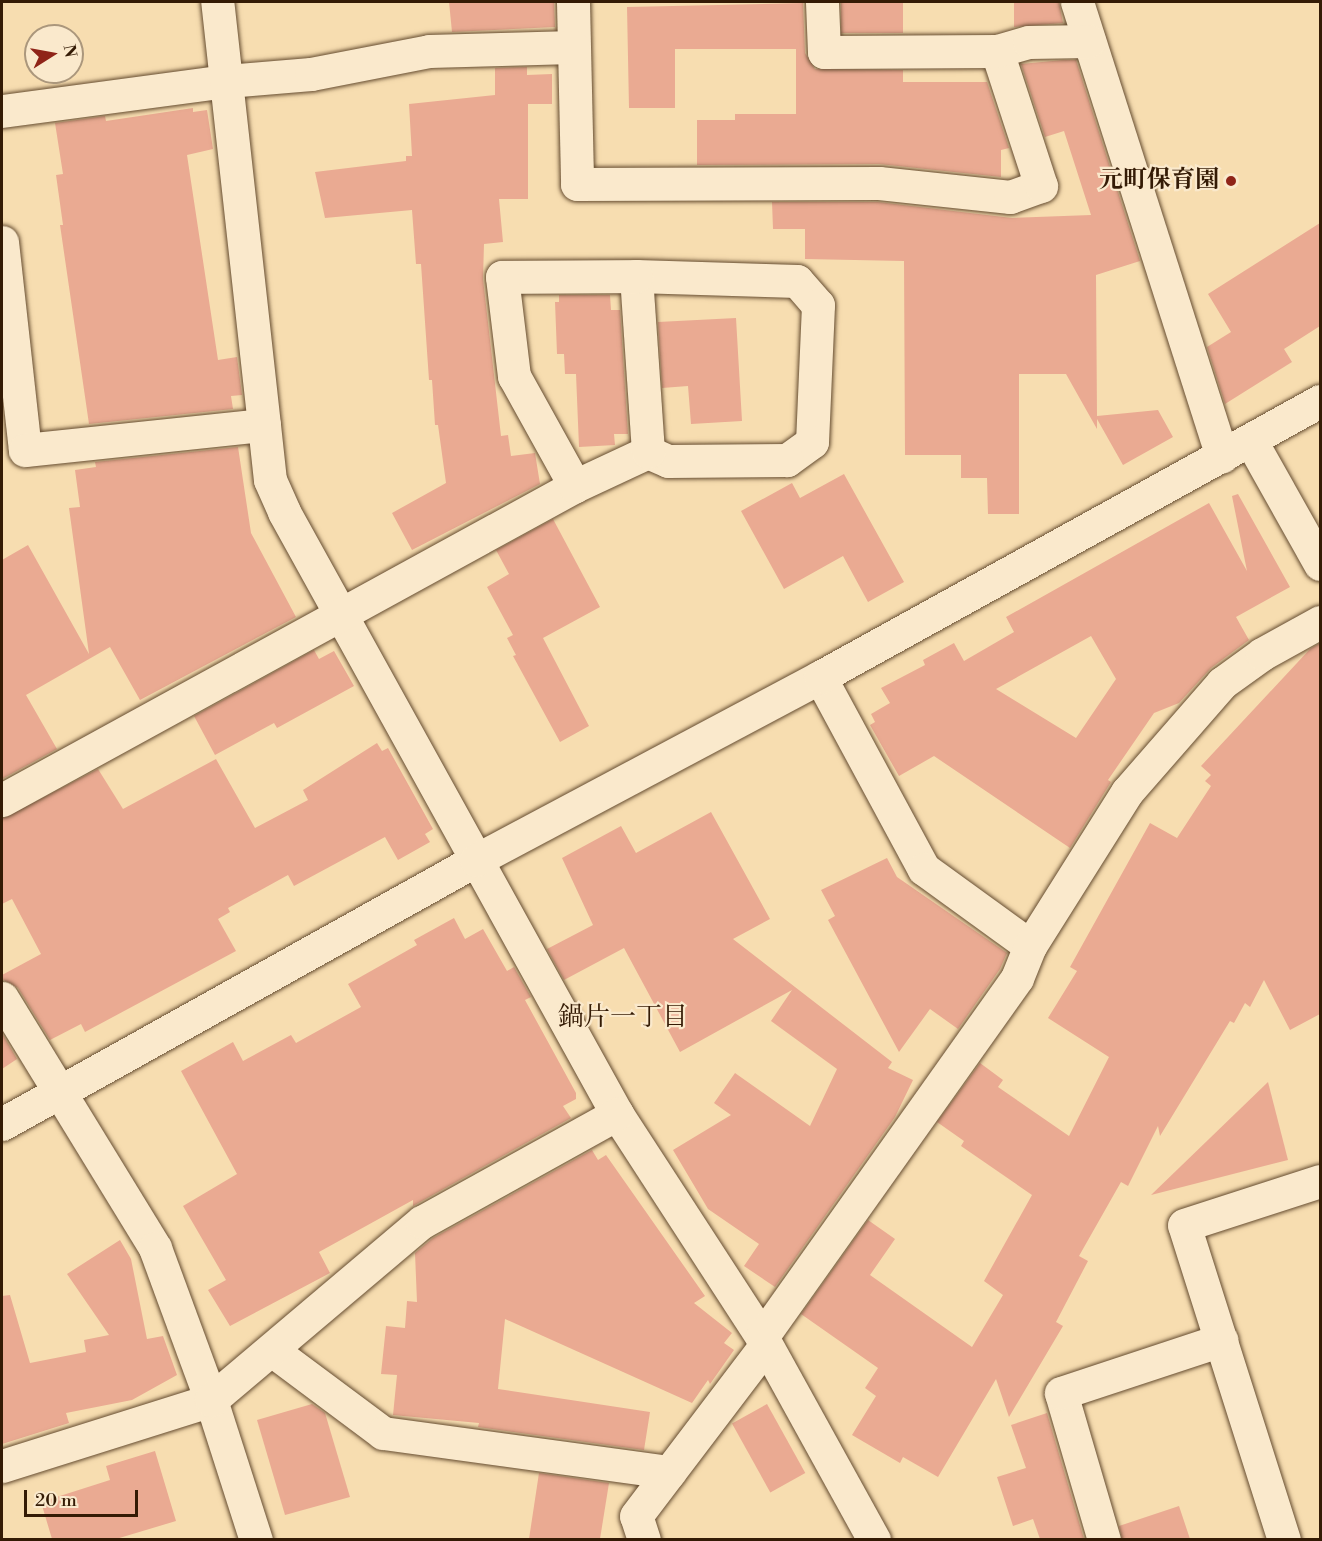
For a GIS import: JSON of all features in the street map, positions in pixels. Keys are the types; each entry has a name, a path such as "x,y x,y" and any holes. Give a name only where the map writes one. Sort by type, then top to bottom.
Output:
{"street":[{"path":"217,2 270,480 284,512 617,1114 764,1341 874,1539"},
{"path":"573,2 577,184 879,183 1010,197 1041,186 997,51"},
{"path":"822,2 824,52 997,51 1029,42 1089,41"},
{"path":"1077,2 1222,456"},
{"path":"2,110 227,81 311,74 429,51 573,47"},
{"path":"2,242 25,450 264,425"},
{"path":"636,276 648,452"},
{"path":"2,800 575,486 648,452 668,461 787,460 812,442 818,305 797,281 636,276 502,277 514,376 575,486"},
{"path":"2,1124 476,860 820,677 1320,401"},
{"path":"1251,441 1320,564"},
{"path":"644,1539 636,1516 764,1341 1017,978 1030,946 1127,792 1222,682 1262,654 1320,622"},
{"path":"820,677 924,868 1030,946"},
{"path":"2,998 155,1248 211,1400 256,1539"},
{"path":"2,1466 211,1400 273,1351 422,1222 617,1114"},
{"path":"1284,1539 1184,1225 1320,1181"},
{"path":"1104,1539 1061,1393 1221,1340"},
{"path":"273,1351 383,1433 669,1472"}],"building":[{"path":"449,2 554,2 555,27 452,32"},
{"path":"841,2 903,2 903,33 841,33"},
{"path":"1014,2 1059,2 1063,23 1014,27"},
{"path":"803,3 805,53 815,69 903,70 903,82 987,82 1009,148 1001,150 1001,177 879,164 697,165 697,120 735,120 735,114 796,114 796,49 675,49 675,108 629,108 627,7"},
{"path":"1076,60 1140,261 1096,275 1097,416 1158,410 1173,437 1123,465 1097,419 1097,429 1066,374 1019,374 1019,514 988,514 987,478 961,478 961,455 905,455 904,261 805,259 805,229 773,229 772,202 878,202 1012,218 1091,215 1064,131 1045,137 1021,64"},
{"path":"527,67 527,75 552,74 552,104 528,104 528,199 499,199 503,242 484,244 483,279 501,436 508,435 511,456 535,453 540,484 412,550 392,513 446,483 438,425 435,425 432,380 429,380 421,264 416,264 412,210 325,218 315,172 406,161 406,156 412,156 409,104 495,95 495,68"},
{"path":"193,108 193,112 207,110 213,149 187,155 218,360 237,357 242,395 231,396 233,409 89,424 60,225 63,225 56,175 63,174 55,123 105,116 106,121"},
{"path":"1320,223 1320,326 1284,349 1292,362 1225,404 1207,347 1231,332 1208,294"},
{"path":"559,295 610,295 611,310 620,310 628,434 614,434 615,445 579,447 576,374 565,374 564,354 557,354 555,302 559,302"},
{"path":"736,318 742,421 691,424 688,386 662,388 658,322"},
{"path":"238,447 251,533 296,617 140,700 110,647 26,695 57,749 2,779 2,560 28,545 89,654 69,508 80,507 75,470 96,467 95,462"},
{"path":"844,474 904,582 868,602 843,556 784,589 741,511 792,483 800,498"},
{"path":"1238,494 1290,587 1236,617 1249,640 1211,668 1179,703 1154,713 1108,780 1111,782 1070,848 934,756 899,776 870,725 875,722 871,714 890,703 881,688 925,665 923,660 954,643 964,661 1014,632 1006,617 1209,503 1247,571 1232,496","holes":["1091,636 1116,679 1076,738 996,689"]},
{"path":"553,519 600,607 543,638 589,726 560,742 513,656 516,655 507,638 513,635 487,587 509,574 496,550"},
{"path":"1320,643 1320,1014 1290,1030 1264,980 1250,1007 1245,1003 1234,1023 1230,1021 1160,1136 1158,1126 1128,1186 1121,1182 1079,1256 1088,1261 1056,1322 1063,1326 1009,1417 996,1379 938,1477 903,1457 900,1463 852,1435 876,1396 865,1388 878,1368 801,1314 868,1220 895,1239 870,1275 972,1347 1003,1295 984,1281 1032,1195 961,1146 964,1141 937,1122 980,1063 1003,1080 998,1087 1069,1136 1109,1057 1048,1018 1077,971 1070,967 1150,823 1177,838 1211,786 1205,781 1211,775 1201,766 1310,649"},
{"path":"314,650 319,659 334,651 354,686 277,728 274,723 215,755 194,716"},
{"path":"377,743 382,751 388,748 433,829 425,834 430,842 398,860 385,837 294,886 288,875 228,908 230,912 218,919 236,951 85,1032 81,1024 50,1040 18,988 2,979 2,975 41,954 12,899 2,904 2,819 98,769 123,809 216,759 255,828 308,800 303,790"},
{"path":"711,812 770,919 733,939 892,1062 888,1068 913,1080 895,1117 775,1287 744,1266 759,1244 708,1209 673,1150 731,1115 714,1103 735,1073 810,1126 837,1069 771,1021 792,990 680,1052 624,948 564,980 547,949 593,925 562,858 621,826 636,853"},
{"path":"887,858 897,877 1007,953 1000,969 958,1029 930,1009 899,1052 828,920 835,916 821,890"},
{"path":"454,918 465,939 483,929 507,971 514,967 531,997 525,1000 576,1093 576,1099 563,1106 571,1118 413,1206 413,1200 319,1252 330,1273 230,1326 208,1290 226,1280 183,1206 237,1174 181,1071 233,1042 243,1061 291,1035 296,1043 361,1007 348,984 417,945 414,940"},
{"path":"2,1033 17,1059 2,1069"},
{"path":"1268,1082 1288,1160 1151,1195"},
{"path":"592,1150 598,1160 606,1155 705,1296 694,1303 732,1333 724,1343 734,1350 710,1384 708,1380 692,1403 505,1319 498,1389 650,1412 644,1450 478,1427 479,1423 393,1415 397,1375 381,1374 386,1326 405,1328 407,1301 417,1302 415,1253 433,1238"},
{"path":"120,1240 131,1259 147,1339 163,1336 177,1375 132,1400 66,1413 69,1423 2,1444 2,1296 10,1295 30,1363 86,1352 84,1340 109,1335 67,1274"},
{"path":"312,1404 325,1413 350,1497 285,1515 257,1420"},
{"path":"767,1404 805,1473 770,1492 732,1423"},
{"path":"1047,1413 1084,1539 1040,1539 1033,1519 1013,1526 997,1477 1026,1468 1011,1425"},
{"path":"155,1451 176,1521 116,1539 52,1539 41,1502 110,1480 106,1466"},
{"path":"539,1473 609,1483 600,1539 529,1539"},
{"path":"1179,1506 1190,1539 1122,1539 1119,1526"}],"place":[{"name":"元町保育園","path":"1231,181"}],"district":[{"name":"鍋片一丁目","path":"623,1018"}]}
